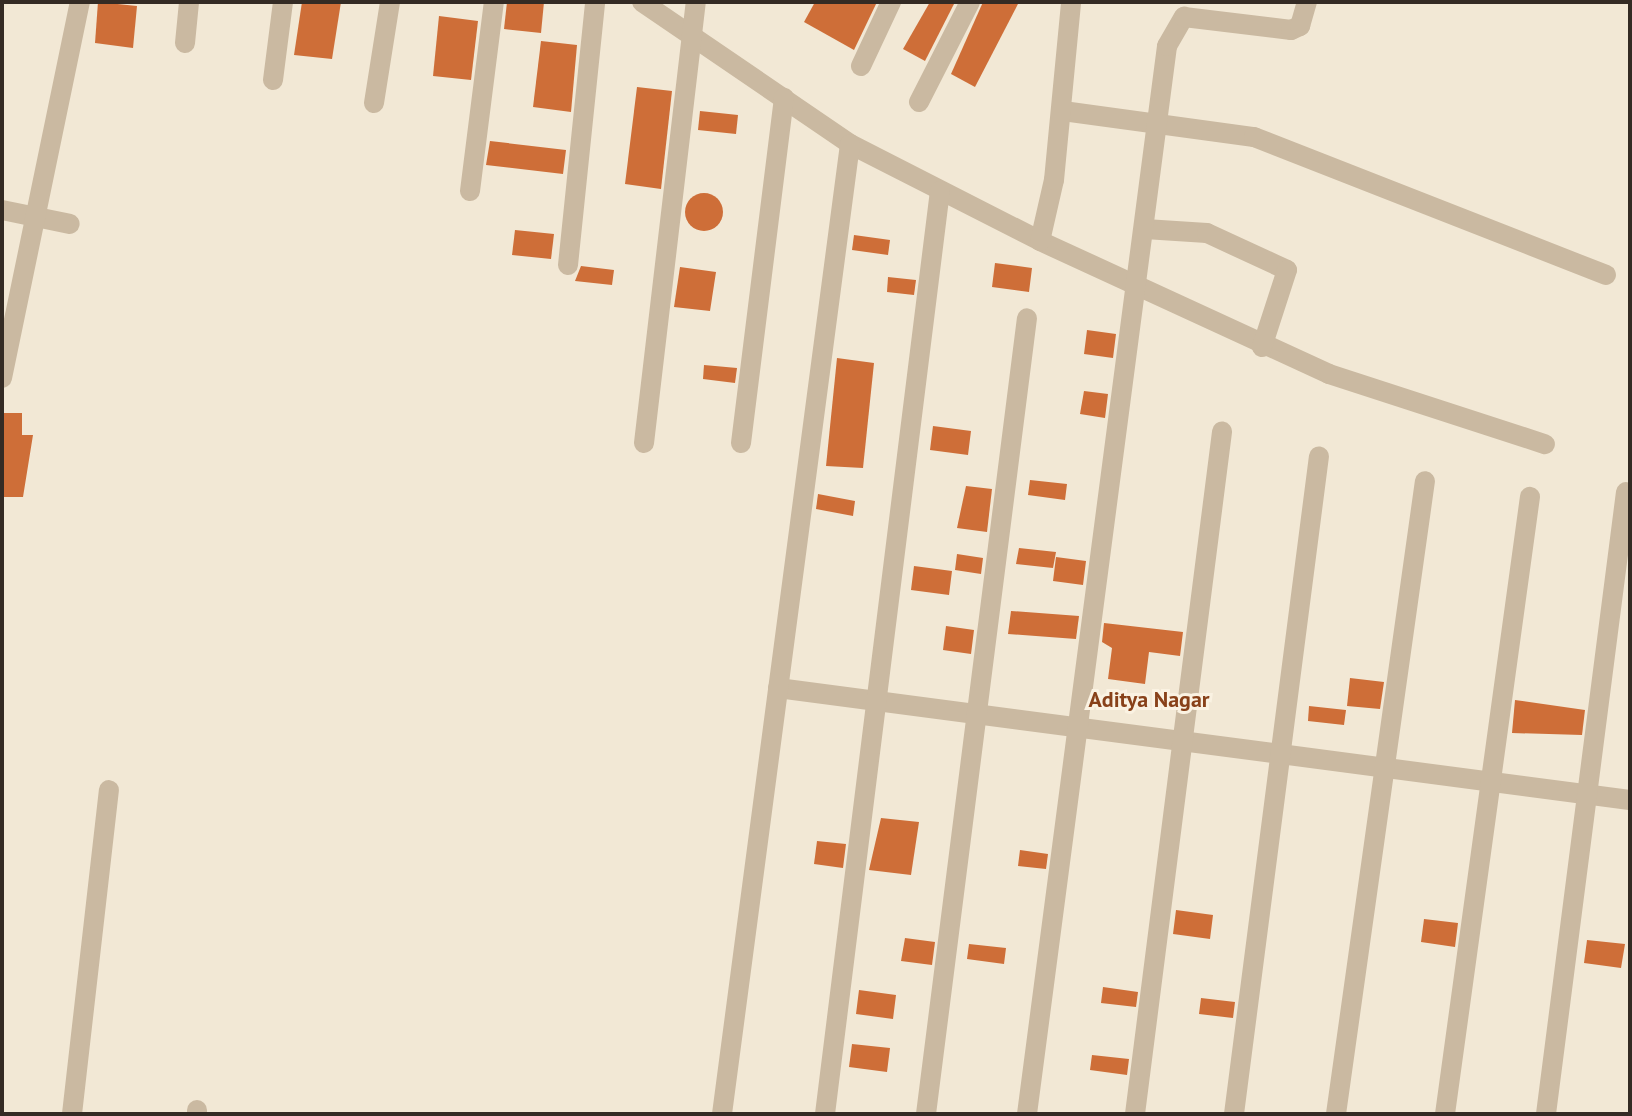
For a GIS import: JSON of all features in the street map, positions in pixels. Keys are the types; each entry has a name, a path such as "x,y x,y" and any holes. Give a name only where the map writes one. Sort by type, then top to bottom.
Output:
{"street":[{"path":"2,378 80,2"},
{"path":"185,43 189,2"},
{"path":"273,80 283,2"},
{"path":"374,103 390,2"},
{"path":"470,191 494,2"},
{"path":"568,265 595,2"},
{"path":"642,2 850,144 1040,241 1141,285 1262,347 1545,444"},
{"path":"644,443 696,2"},
{"path":"861,66 891,2"},
{"path":"919,102 970,2"},
{"path":"1040,241 1063,111 1071,2"},
{"path":"1027,1114 1077,727 1141,285 1156,120 1177,21 1195,16 1291,30 1300,26 1307,2"},
{"path":"741,443 784,98"},
{"path":"1063,111 1156,120 1254,137 1606,275"},
{"path":"722,1114 850,144"},
{"path":"825,1114 940,191"},
{"path":"2,210 70,224"},
{"path":"1145,229 1207,233 1287,270 1262,347"},
{"path":"926,1114 980,714 1027,318"},
{"path":"1135,1114 1222,432"},
{"path":"1234,1114 1278,754 1319,456"},
{"path":"1336,1114 1425,481"},
{"path":"1546,1114 1626,492"},
{"path":"1445,1114 1530,497"},
{"path":"778,688 1630,800"},
{"path":"72,1114 109,790"}],"building":[{"path":"98,2 137,6 133,48 95,43"},
{"path":"302,2 341,2 332,59 294,55"},
{"path":"507,2 544,2 541,33 504,29"},
{"path":"815,2 877,2 854,50 804,22"},
{"path":"930,2 955,2 925,61 903,49"},
{"path":"983,2 1019,2 975,87 951,74"},
{"path":"439,16 478,21 471,80 433,76"},
{"path":"541,41 577,45 571,112 533,107"},
{"path":"637,87 672,91 661,189 625,184"},
{"path":"700,111 738,115 736,134 698,130"},
{"path":"490,141 566,150 563,174 486,165"},
{"path":"704,193 718,198 723,212 718,226 704,231 690,226 685,212 690,198"},
{"path":"515,230 554,234 551,259 512,255"},
{"path":"854,235 890,240 888,255 852,250"},
{"path":"995,263 1032,268 1029,292 992,287"},
{"path":"581,266 614,270 612,285 575,281"},
{"path":"680,267 716,272 710,311 674,307"},
{"path":"888,277 916,280 914,295 887,292"},
{"path":"1087,330 1116,334 1113,358 1084,354"},
{"path":"837,358 874,363 863,468 826,466"},
{"path":"704,365 737,368 735,383 703,379"},
{"path":"1084,391 1108,394 1105,418 1080,414"},
{"path":"2,413 22,413 22,435 33,435 23,497 2,497"},
{"path":"933,426 971,431 968,455 930,450"},
{"path":"1030,480 1067,484 1065,500 1028,495"},
{"path":"966,486 992,489 987,532 957,528"},
{"path":"818,494 855,501 853,516 816,509"},
{"path":"1019,548 1056,552 1053,568 1016,564"},
{"path":"957,554 983,558 981,574 955,570"},
{"path":"1056,557 1086,561 1083,585 1053,581"},
{"path":"914,566 952,571 949,595 911,590"},
{"path":"1011,611 1079,616 1076,639 1008,634"},
{"path":"1104,623 1183,632 1180,656 1149,652 1145,684 1108,679 1112,648 1102,642"},
{"path":"946,626 974,630 971,654 943,650"},
{"path":"1350,678 1384,682 1380,709 1347,706"},
{"path":"1515,700 1585,710 1582,735 1512,733"},
{"path":"1309,706 1346,710 1344,725 1308,721"},
{"path":"881,818 919,822 911,875 869,870"},
{"path":"817,841 846,844 843,868 814,864"},
{"path":"1020,850 1048,854 1046,869 1018,866"},
{"path":"1176,910 1213,915 1210,939 1173,934"},
{"path":"1424,919 1458,923 1455,947 1421,942"},
{"path":"905,938 935,942 932,965 901,961"},
{"path":"1587,940 1625,944 1621,968 1584,963"},
{"path":"969,944 1006,948 1004,964 967,959"},
{"path":"1103,987 1138,992 1136,1007 1101,1003"},
{"path":"859,990 896,995 893,1019 856,1014"},
{"path":"1201,998 1235,1002 1233,1018 1199,1014"},
{"path":"852,1044 890,1048 887,1072 849,1067"},
{"path":"1092,1055 1129,1059 1127,1075 1090,1070"}],"district":[{"name":"Aditya Nagar","path":"1149,700"}]}
